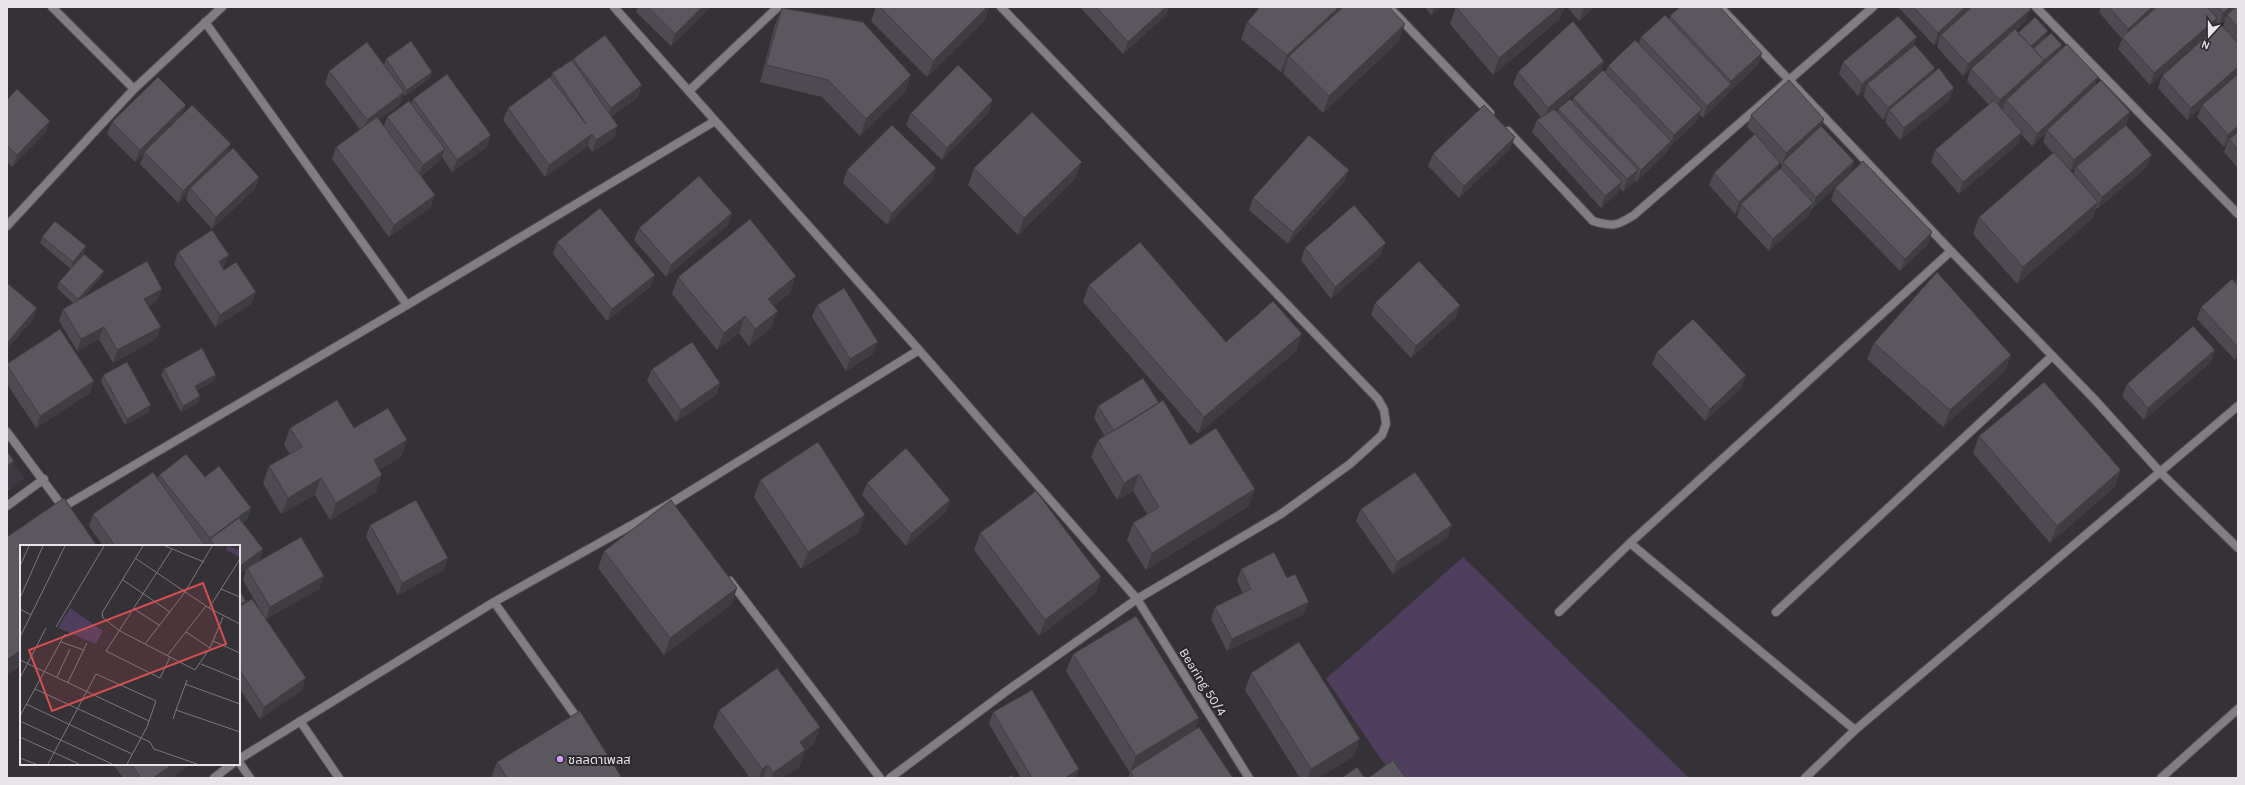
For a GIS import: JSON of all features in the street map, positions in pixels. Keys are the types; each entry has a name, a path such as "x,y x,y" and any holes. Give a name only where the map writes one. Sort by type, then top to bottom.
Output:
{"street":[{"path":"52,7 134,89"},
{"path":"7,226 134,89 222,7"},
{"name":"Bearing 50/4","path":"614,7 690,90 715,121 919,350 1137,600 1249,778"},
{"path":"690,90 778,7"},
{"path":"890,778 1008,690 1137,600 1281,514 1350,464 1382,435 1386,424 1384,410 1378,399 1001,7"},
{"path":"1389,7 1593,221 1607,226 1618,225 1634,215 1873,7"},
{"path":"1720,7 1951,252 2096,401 2160,472 2238,548"},
{"path":"2036,7 2238,214"},
{"path":"205,22 407,305"},
{"path":"63,506 407,305 715,121"},
{"path":"1559,612 1630,543 1951,252"},
{"path":"240,759 300,720 494,602 673,506 919,350"},
{"path":"1776,612 2052,356"},
{"path":"1805,778 1855,730 2238,406"},
{"path":"7,432 44,479 71,518"},
{"path":"7,506 44,479"},
{"path":"1630,543 1855,730"},
{"path":"723,572 880,778"},
{"path":"494,602 584,728"},
{"path":"2161,778 2238,709"},
{"path":"300,720 339,778"},
{"path":"240,762 250,778"},
{"path":"214,778 231,765"}],"shaded area":[{"path":"7,455 25,478 7,492"},
{"path":"1463,557 1689,778 1394,778 1326,679"}],"building":[{"path":"648,7 702,7 675,34"},
{"path":"880,7 987,7 933,61"},
{"path":"1096,7 1166,7 1128,42"},
{"path":"1260,7 1339,7 1287,55 1247,22"},
{"path":"1343,7 1389,7 1405,24 1329,96 1289,56"},
{"path":"1456,7 1560,7 1499,58"},
{"path":"1680,7 1720,7 1762,53 1731,81 1670,16"},
{"path":"1913,7 1965,7 1938,33"},
{"path":"1972,7 2029,7 2031,9 1968,64 1941,35"},
{"path":"2109,7 2152,7 2128,29"},
{"path":"2157,7 2207,7 2217,18 2154,73 2122,37"},
{"path":"2218,7 2230,7 2223,13"},
{"path":"2238,7 2238,27 2227,15"},
{"path":"782,8 863,22 911,75 866,119 828,80 766,65"},
{"path":"1665,15 1731,84 1707,106 1641,37"},
{"path":"1898,16 1917,37 1862,84 1843,62"},
{"path":"2035,17 2048,31 2031,46 2018,33"},
{"path":"1573,21 1604,61 1548,108 1518,72"},
{"path":"2220,24 2238,43 2238,67 2191,108 2162,76"},
{"path":"2015,29 2044,60 2000,100 1971,69"},
{"path":"2051,33 2062,45 2044,60 2033,49"},
{"path":"605,35 642,85 611,108 573,59"},
{"path":"1635,40 1702,109 1674,135 1608,66"},
{"path":"411,41 432,72 407,90 386,59"},
{"path":"367,42 404,92 367,120 329,71"},
{"path":"2067,44 2098,77 2037,134 2006,100"},
{"path":"1915,45 1935,68 1888,108 1867,84"},
{"path":"572,60 618,126 596,140 592,134 549,165 508,108 550,77 586,124 552,73"},
{"path":"958,65 993,100 947,148 911,113"},
{"path":"1939,68 1954,88 1904,128 1889,110"},
{"path":"1603,70 1671,141 1641,170 1573,98"},
{"path":"447,74 491,135 457,160 413,99"},
{"path":"2238,74 2238,126 2228,135 2202,105"},
{"path":"158,77 186,105 140,150 112,122"},
{"path":"1789,80 1824,119 1786,153 1751,115"},
{"path":"2101,80 2130,112 2074,160 2047,130"},
{"path":"17,89 50,121 17,155 7,146 7,100"},
{"path":"1570,99 1638,170 1627,179 1558,109"},
{"path":"1994,100 2022,132 1963,182 1935,150"},
{"path":"409,101 445,149 423,165 387,117"},
{"path":"192,105 231,144 183,191 144,152"},
{"path":"1484,105 1515,137 1464,186 1433,154"},
{"path":"1554,109 1622,182 1605,196 1537,120"},
{"path":"1032,112 1082,162 1024,218 974,168"},
{"path":"377,117 435,195 394,225 336,147"},
{"path":"892,125 936,168 892,213 847,170"},
{"path":"2126,125 2152,155 2102,197 2076,167"},
{"path":"1821,126 1854,161 1816,197 1783,162"},
{"path":"2238,132 2238,150 2229,139"},
{"path":"1755,134 1780,163 1739,202 1714,173"},
{"path":"1309,135 1349,170 1293,232 1253,198"},
{"path":"233,148 259,177 216,217 190,188"},
{"path":"2054,152 2098,202 2023,267 1979,217"},
{"path":"1863,161 1932,232 1905,259 1835,188"},
{"path":"1781,168 1813,203 1773,239 1741,204"},
{"path":"699,176 732,213 671,265 639,228"},
{"path":"1354,205 1386,243 1335,287 1305,248"},
{"path":"600,208 655,275 612,309 557,242"},
{"path":"750,219 796,276 768,299 778,311 755,329 745,316 724,333 678,277"},
{"path":"55,221 86,246 73,262 42,237"},
{"path":"212,230 229,255 219,262 224,270 236,262 256,292 220,315 178,252"},
{"path":"1140,242 1226,342 1273,301 1302,334 1204,417 1089,285"},
{"path":"84,254 104,271 78,299 59,282"},
{"path":"147,261 162,289 144,299 161,327 117,350 104,327 81,339 63,309"},
{"path":"1419,261 1460,305 1416,346 1375,303"},
{"path":"1937,272 2011,355 1950,410 1874,343"},
{"path":"2232,279 2238,286 2238,347 2201,307"},
{"path":"7,283 37,308 7,343"},
{"path":"844,288 878,342 850,359 817,305"},
{"path":"1693,319 1746,375 1710,409 1657,352"},
{"path":"2193,326 2215,350 2148,408 2127,384"},
{"path":"60,329 94,381 40,416 7,364"},
{"path":"692,342 720,383 681,410 652,369"},
{"path":"202,348 216,375 195,386 200,396 183,406 164,369"},
{"path":"127,362 151,405 127,419 103,375"},
{"path":"1143,378 1159,403 1114,431 1098,406"},
{"path":"2044,382 2121,470 2057,526 1979,436"},
{"path":"337,400 354,428 388,408 407,440 374,460 382,475 336,503 321,478 288,498 269,466 302,447 290,428"},
{"path":"1163,400 1190,445 1216,428 1255,489 1152,553 1133,523 1159,507 1139,474 1124,483 1098,440"},
{"path":"818,442 865,515 808,552 760,480"},
{"path":"906,448 950,500 911,534 867,483"},
{"path":"7,451 14,461 7,466"},
{"path":"186,454 205,477 219,466 251,508 210,538 159,475"},
{"path":"153,472 205,545 114,545 93,514"},
{"path":"1415,472 1452,525 1397,562 1361,509"},
{"path":"1036,491 1101,577 1045,620 980,533"},
{"path":"64,498 96,545 20,545 20,651 7,660 7,537"},
{"path":"416,500 448,558 402,583 370,525"},
{"path":"671,500 737,588 670,638 604,551"},
{"path":"239,518 263,549 240,566 240,545 214,545 210,539"},
{"path":"301,537 324,576 270,607 247,568"},
{"path":"1274,552 1287,578 1295,574 1309,602 1232,639 1215,607 1251,589 1241,569"},
{"path":"240,592 246,601 240,604"},
{"path":"252,599 306,678 264,707 240,671 240,606"},
{"path":"1136,616 1199,718 1136,756 1073,654"},
{"path":"1299,642 1360,739 1311,769 1251,673"},
{"path":"777,668 820,727 800,742 805,750 773,773 768,765 762,769 719,710"},
{"path":"1032,690 1079,769 1065,778 1032,778 993,712"},
{"path":"580,711 622,778 507,778 497,762"},
{"path":"1199,727 1233,778 1134,778 1130,771"},
{"path":"1393,760 1406,778 1368,778"},
{"path":"132,765 172,765 153,778 141,778"},
{"path":"1357,767 1365,778 1342,778"}],"place":[{"name":"ชลลดาเพลส","path":"560,759"}]}
